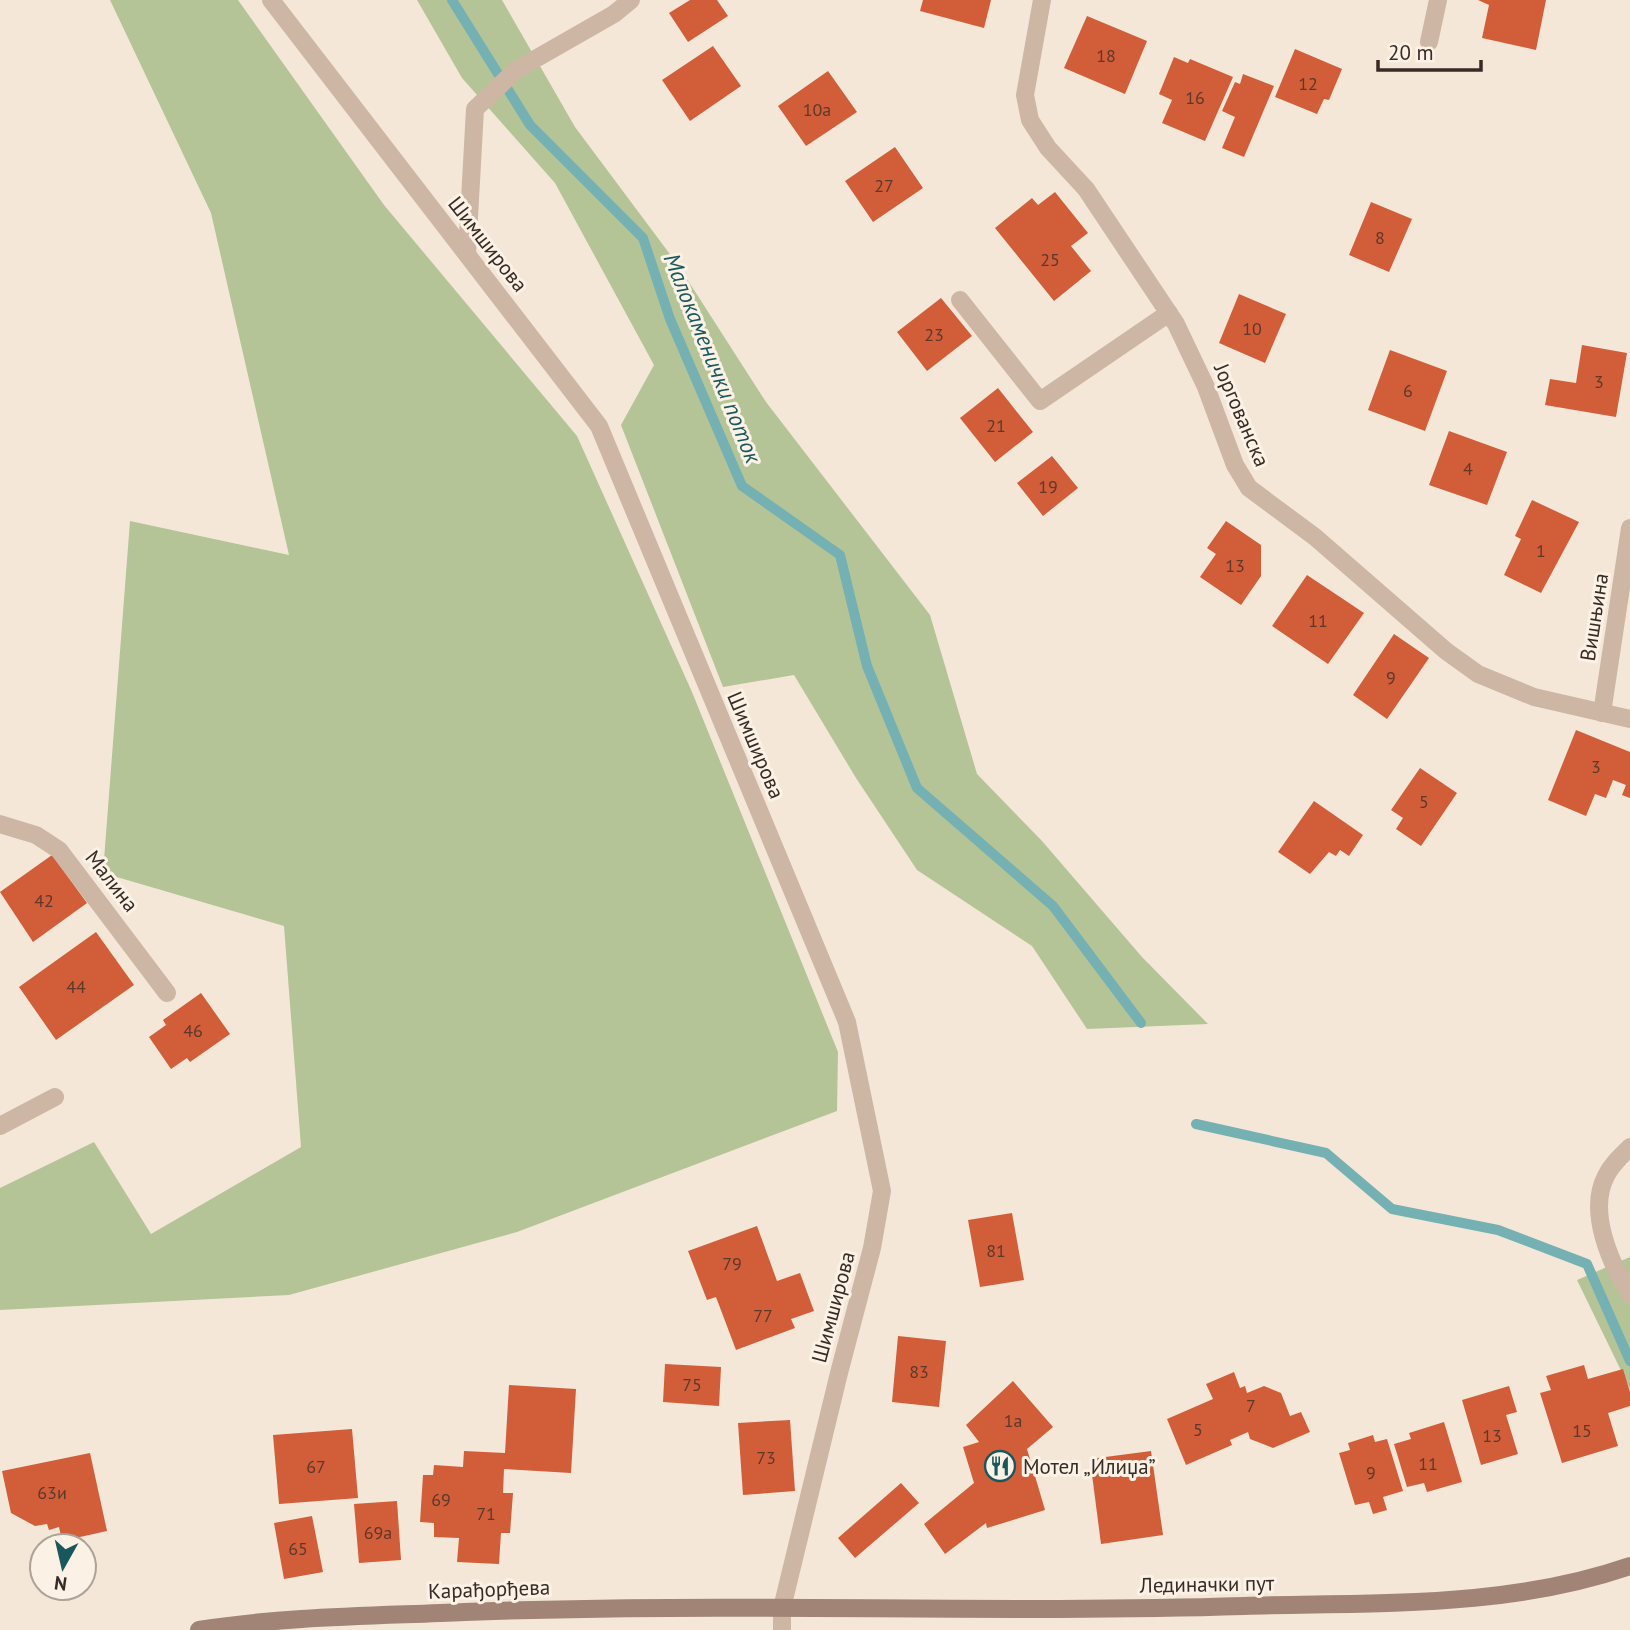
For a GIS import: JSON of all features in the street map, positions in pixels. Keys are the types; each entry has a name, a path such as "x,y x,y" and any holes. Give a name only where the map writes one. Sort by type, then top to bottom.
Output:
{"main road":[{"name":"Лединачки пут","path":"782,1608 1138,1609 1413,1603 1476,1598 1544,1588 1630,1566"},
{"name":"Карађорђева","path":"199,1630 309,1620 573,1608 782,1608"}],"street":[{"name":"Шимширова","path":"271,0 599,426 847,1022 882,1191 872,1248 782,1608 782,1630"},
{"path":"467,254 475,109 516,71 614,14 631,0"},
{"name":"Јоргованска","path":"1042,0 1025,95 1030,120 1048,148 1087,189 1169,313 1195,363 1236,465 1249,488 1264,502 1315,537 1446,651 1478,674 1534,697 1630,719"},
{"path":"1429,42 1438,0"},
{"path":"960,300 1040,401 1169,313"},
{"name":"Вишњина","path":"1602,713 1630,528"},
{"name":"Малина","path":"0,824 36,835 59,850 167,993"},
{"path":"0,1126 55,1097"},
{"path":"1630,1147 1604,1178 1600,1212 1607,1248 1630,1295"}],"green space":[{"path":"110,0 238,0 384,205 577,436 692,692 838,1052 837,1111 517,1232 289,1295 0,1310 0,1188 94,1142 151,1234 301,1147 284,926 103,873 130,521 289,555 211,213"},
{"path":"417,0 502,0 575,127 678,265 766,402 930,615 977,774 1042,841 1142,957 1208,1024 1087,1029 1032,946 917,870 856,778 794,675 723,687 621,425 654,365 555,183 462,78"},
{"path":"1630,1257 1630,1389 1577,1280"}],"building":[{"path":"690,0 717,0 728,16 688,42 669,13"},
{"path":"923,0 991,0 984,28 920,11"},
{"path":"1478,0 1546,0 1536,50 1482,38 1489,5"},
{"path":"1087,16 1147,41 1125,94 1064,68"},
{"path":"713,46 741,86 690,121 662,80"},
{"path":"1295,49 1342,69 1329,100 1324,99 1317,114 1275,97"},
{"path":"1174,57 1188,63 1190,59 1233,77 1205,141 1162,123 1172,100 1159,94"},
{"path":"828,71 857,112 806,146 778,106"},
{"path":"1243,74 1274,86 1244,157 1222,148 1235,117 1222,111 1235,82 1240,84"},
{"path":"895,147 923,188 873,222 845,181"},
{"path":"1055,192 1088,233 1071,246 1091,271 1054,301 995,228 1032,198 1038,205"},
{"path":"1371,202 1412,219 1389,272 1349,255"},
{"path":"1239,294 1286,314 1265,363 1219,343"},
{"path":"941,298 972,336 927,371 897,332"},
{"path":"1582,345 1627,353 1616,417 1545,405 1550,379 1576,383"},
{"path":"1390,350 1447,371 1425,431 1368,410"},
{"path":"998,388 1033,432 995,462 960,418"},
{"path":"1449,431 1507,452 1487,505 1429,485"},
{"path":"1052,456 1078,488 1043,516 1017,483"},
{"path":"1532,500 1579,522 1541,593 1504,575 1521,539 1515,536"},
{"path":"1226,521 1261,545 1261,576 1241,605 1200,577 1216,554 1207,548"},
{"path":"1307,575 1364,613 1328,664 1272,626"},
{"path":"1394,634 1429,658 1387,719 1353,695"},
{"path":"1576,730 1630,752 1630,798 1622,795 1626,785 1613,780 1606,798 1595,794 1586,816 1548,800"},
{"path":"1420,768 1457,793 1421,846 1396,829 1403,818 1391,810"},
{"path":"1314,801 1363,835 1349,856 1340,850 1336,856 1329,852 1310,874 1278,852"},
{"path":"52,855 87,903 33,942 0,892"},
{"path":"96,932 134,985 56,1040 19,987"},
{"path":"201,993 230,1034 190,1062 187,1058 171,1069 149,1037 166,1025 163,1020"},
{"path":"1012,1213 1024,1280 980,1287 968,1220"},
{"path":"757,1226 777,1281 800,1273 814,1311 791,1319 795,1328 736,1350 716,1297 707,1300 688,1251"},
{"path":"898,1336 946,1341 939,1407 892,1402"},
{"path":"665,1364 721,1367 719,1406 663,1402"},
{"path":"1584,1365 1588,1379 1623,1369 1630,1392 1630,1406 1608,1413 1618,1446 1562,1463 1540,1393 1551,1390 1546,1376"},
{"path":"1234,1372 1240,1388 1245,1386 1247,1393 1264,1386 1281,1393 1290,1416 1301,1412 1310,1432 1273,1448 1250,1439 1248,1432 1230,1440 1232,1445 1186,1465 1167,1419 1213,1399 1206,1384"},
{"name":"Мотел „Илиџа”","path":"1013,1381 1053,1427 1027,1449 1045,1510 987,1528 986,1523 945,1554 924,1524 974,1483 963,1447 979,1442 966,1425"},
{"path":"509,1385 576,1389 571,1473 504,1469 503,1493 513,1493 510,1533 501,1533 499,1564 457,1562 459,1538 434,1537 434,1523 420,1522 423,1475 433,1475 434,1465 463,1467 464,1451 505,1453"},
{"path":"1509,1386 1517,1412 1506,1415 1518,1454 1481,1465 1462,1400"},
{"path":"790,1420 795,1491 743,1495 738,1423"},
{"path":"1444,1422 1462,1482 1427,1492 1424,1483 1407,1487 1394,1444 1411,1439 1409,1433"},
{"path":"352,1429 358,1498 279,1504 273,1435"},
{"path":"1373,1435 1375,1442 1387,1439 1403,1491 1383,1497 1387,1510 1373,1514 1369,1502 1355,1505 1339,1453 1350,1450 1348,1443"},
{"path":"1151,1451 1163,1535 1101,1544 1090,1459"},
{"path":"90,1453 107,1531 60,1532 59,1527 49,1530 47,1524 35,1526 11,1513 2,1471"},
{"path":"901,1483 919,1503 855,1558 838,1538"},
{"path":"397,1501 401,1560 359,1563 354,1504"},
{"path":"312,1516 323,1572 284,1579 274,1523"}],"waterway":[{"name":"Малокаменички поток","path":"452,0 530,125 643,238 670,319 742,486 840,555 867,666 917,788 1053,906 1141,1023"},
{"name":"Малокаменички поток","path":"1196,1124 1326,1153 1392,1209 1498,1230 1587,1264 1630,1361"}],"place":[{"name":"Мотел „Илиџа”","path":"1000,1466"}]}
